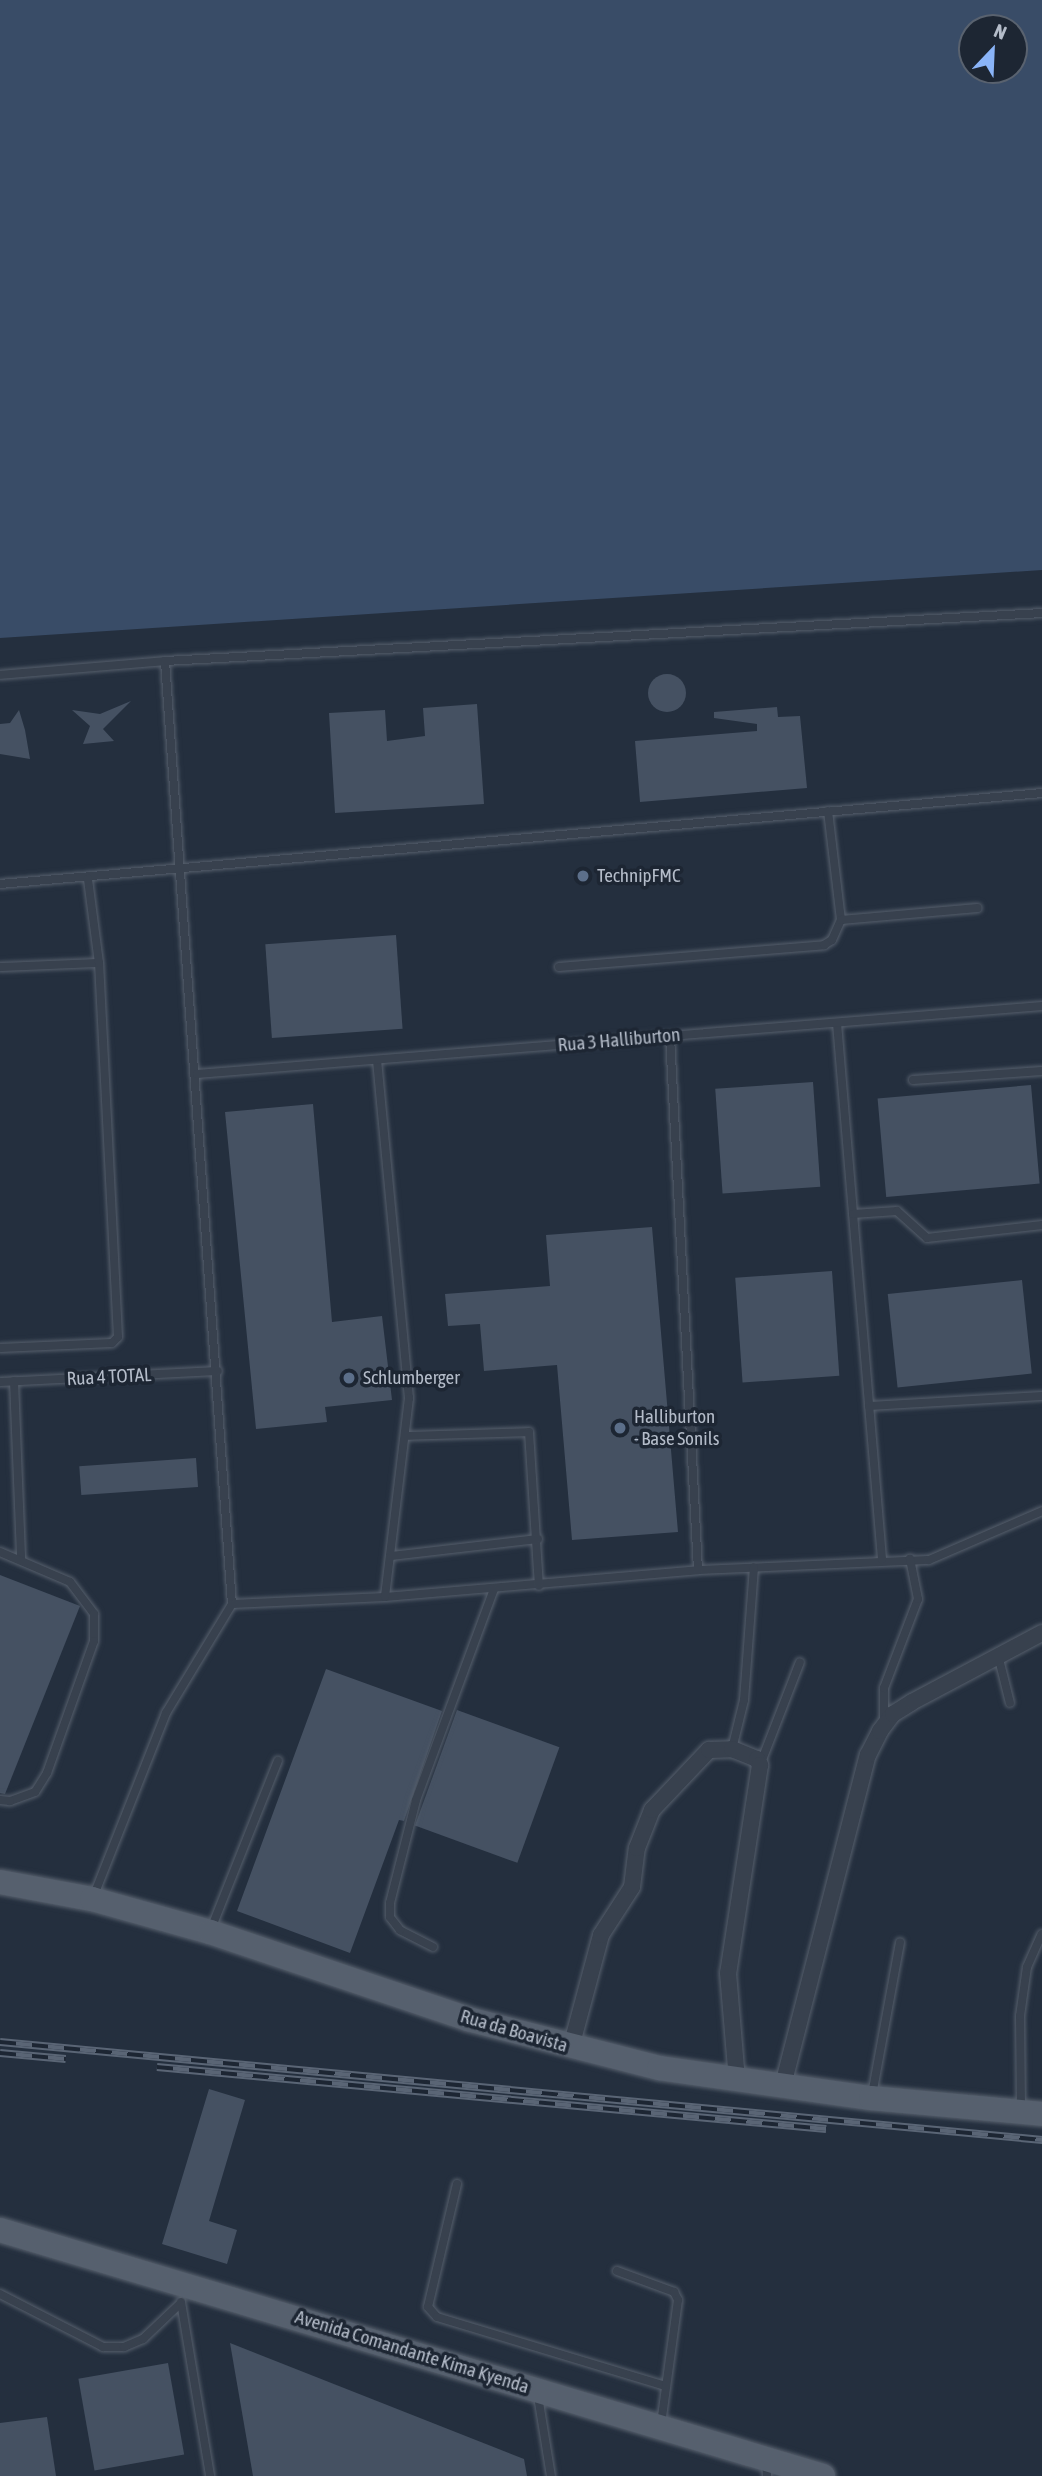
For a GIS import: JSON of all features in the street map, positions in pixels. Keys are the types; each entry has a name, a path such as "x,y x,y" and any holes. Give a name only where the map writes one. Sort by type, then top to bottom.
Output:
{"main road":[{"name":"Rua da Boavista","path":"0,1882 92,1899 210,1932 468,2019 572,2047 737,2080 871,2098 1031,2113"},
{"name":"Avenida Comandante Kima Kyenda","path":"0,2230 180,2292 537,2389 661,2427 766,2467 823,2476"}],"street":[{"path":"783,2085 868,1755 884,1725 912,1702 999,1659 1042,1633"},
{"path":"572,2047 601,1935 632,1887 637,1848 652,1810 709,1750 732,1749 757,1759 760,1765 728,1973 737,2080"}],"lane":[{"path":"0,675 165,661 1042,613"},
{"path":"92,1899 166,1713 232,1604 197,1074 178,870 165,661"},
{"path":"0,884 88,879 1042,793"},
{"path":"559,967 824,945 832,940 841,920 828,811"},
{"path":"0,1348 112,1343 118,1337 99,963 88,879"},
{"path":"841,920 977,908"},
{"path":"0,967 99,963"},
{"name":"Rua 3 Halliburton","path":"197,1074 1042,1006"},
{"path":"837,1023 882,1559"},
{"path":"670,1036 698,1570"},
{"path":"377,1060 408,1398 385,1597"},
{"path":"913,1080 1042,1070"},
{"path":"853,1214 897,1211 927,1238 1042,1225"},
{"name":"Rua 4 TOTAL","path":"0,1382 218,1371"},
{"path":"14,1381 21,1559"},
{"path":"869,1406 1042,1396"},
{"path":"405,1436 529,1432 539,1586"},
{"path":"232,1604 539,1586 698,1570 939,1558 1042,1511"},
{"path":"391,1556 538,1539"},
{"path":"0,1552 54,1572 84,1597 94,1614 93,1641 47,1773 35,1792 10,1801 0,1800"},
{"path":"884,1725 884,1688 918,1600 910,1559"},
{"path":"732,1749 744,1700 754,1567"},
{"path":"433,1947 400,1930 390,1917 390,1903 416,1800 494,1589"},
{"path":"999,1659 1010,1703"},
{"path":"760,1765 800,1662"},
{"path":"210,1932 278,1760"},
{"path":"1031,2113 1020,2016 1027,1968 1042,1934"},
{"path":"871,2098 900,1943"},
{"path":"457,2185 428,2307 436,2317 666,2386"},
{"path":"617,2271 674,2292 678,2300 661,2427"},
{"path":"0,2294 103,2347 124,2347 143,2339 180,2292"},
{"path":"180,2292 210,2476"},
{"path":"537,2389 551,2476"}],"water":[{"path":"0,0 1042,0 1042,570 0,638"}],"building":[{"path":"667,674 680,680 686,693 680,706 667,712 654,706 648,693 654,680"},
{"path":"131,701 103,729 114,741 83,744 90,726 72,710 100,714"},
{"path":"477,704 484,804 335,813 329,713 385,710 387,741 425,736 423,708"},
{"path":"777,707 778,717 800,716 807,788 640,802 635,741 757,731 757,724 714,718 714,712"},
{"path":"19,710 30,759 0,754 0,724 10,723"},
{"path":"396,935 403,1029 272,1038 265,944"},
{"path":"813,1082 820,1187 723,1194 715,1089"},
{"path":"1031,1085 1040,1184 886,1197 878,1098"},
{"path":"313,1104 332,1322 382,1316 392,1400 325,1407 327,1422 256,1429 225,1112"},
{"path":"652,1227 678,1532 572,1540 557,1365 484,1371 480,1324 448,1326 445,1294 550,1286 546,1235"},
{"path":"832,1271 839,1376 743,1383 735,1278"},
{"path":"1022,1280 1032,1373 898,1388 888,1294"},
{"path":"196,1458 198,1487 81,1495 79,1466"},
{"path":"0,1575 80,1606 5,1794 0,1793"},
{"path":"326,1669 442,1711 404,1821 399,1820 350,1953 237,1911"},
{"path":"457,1710 559,1747 517,1863 415,1826"},
{"path":"209,2089 245,2100 209,2221 237,2230 227,2264 162,2244"},
{"path":"230,2343 524,2459 527,2476 253,2476"},
{"path":"168,2363 184,2455 95,2470 78,2379"},
{"path":"47,2417 56,2476 0,2476 0,2423"}],"railway":[{"path":"0,2042 1042,2140"},
{"path":"0,2053 66,2059"},
{"path":"157,2067 826,2129"}],"place":[{"name":"TechnipFMC","path":"583,876"},
{"name":"Schlumberger","path":"349,1378"},
{"name":"Halliburton - Base Sonils","path":"620,1428"}]}
